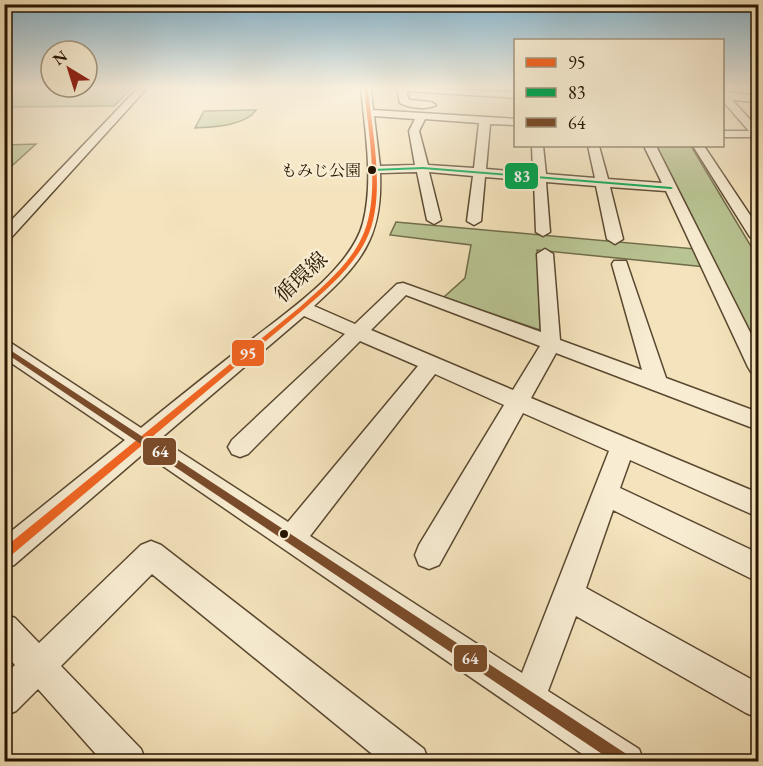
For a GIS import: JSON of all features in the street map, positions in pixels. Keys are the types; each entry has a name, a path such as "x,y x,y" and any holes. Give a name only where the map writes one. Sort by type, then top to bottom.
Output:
{"street":[{"path":"4,237 110,124"},
{"name":"循環線","path":"4,555 302,308 341,272 365,238 374,205 369,124"},
{"path":"417,124 414,131 434,220"},
{"path":"474,221 484,124"},
{"path":"724,134 759,134"},
{"path":"429,555 551,344 538,147"},
{"path":"594,147 615,239"},
{"path":"650,147 759,367"},
{"path":"699,147 751,215 759,237"},
{"path":"372,170 423,168 671,188"},
{"path":"620,264 657,384"},
{"path":"240,447 403,288 759,421"},
{"path":"302,308 759,505"},
{"path":"4,348 529,697 611,757"},
{"path":"292,538 432,363"},
{"path":"529,697 570,595 623,446"},
{"path":"606,493 759,567"},
{"path":"4,699 152,555 411,762"},
{"path":"570,595 759,701"},
{"path":"4,630 128,762"}],"green space":[{"path":"197,124 229,124 219,126 195,128"},
{"path":"36,144 5,172 5,145"},
{"path":"654,147 692,147 758,258 758,351 716,268 537,250 540,330 444,297 465,278 471,245 390,235 396,222 706,250"}],"transit line":[{"name":"95","path":"4,555 302,308 351,259 364,239 370,224 373,206 374,166 370,124"},
{"name":"83","path":"372,170 423,168 671,188"},
{"name":"64","path":"4,348 626,762"}],"place":[{"name":"もみじ公園","path":"372,170"}]}
